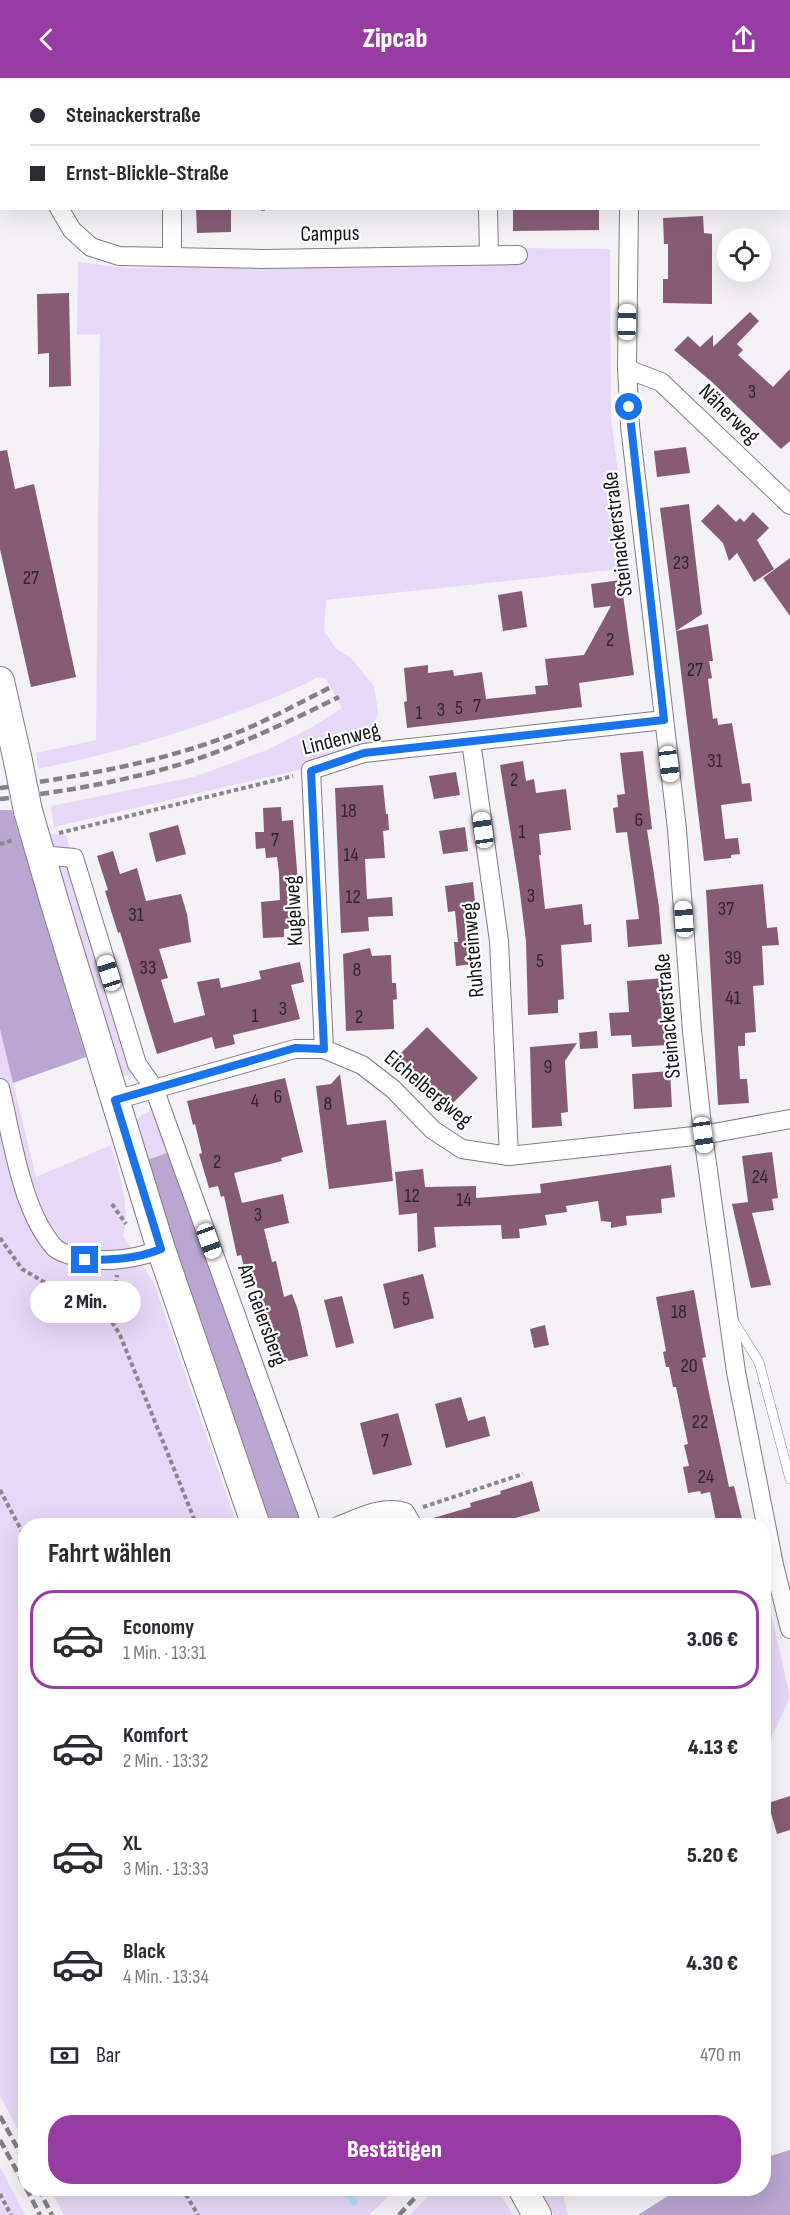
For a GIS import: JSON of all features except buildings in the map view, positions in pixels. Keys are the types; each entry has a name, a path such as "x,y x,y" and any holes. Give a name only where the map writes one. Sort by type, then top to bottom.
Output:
{"main road":[{"path":"0,681 38,847 55,904 161,1249 253,1518"},
{"path":"526,2196 537,2215"}],"street":[{"name":"Campus","path":"60,210 72,230 91,247 119,256 263,259 518,255"},
{"path":"172,210 172,256"},
{"path":"488,210 489,255"},
{"name":"Steinackerstraße","path":"629,210 627,369 630,426 677,829 692,1031 703,1135 736,1372 761,1518"},
{"name":"Näherweg","path":"627,369 662,382 790,505"},
{"name":"Lindenweg","path":"311,771 364,753 664,720"},
{"name":"Ruhsteinweg","path":"471,741 499,941 509,1156"},
{"name":"Kugelweg","path":"311,771 324,1049"},
{"name":"Am Geiersberg","path":"38,847 74,858 137,1064 154,1088 309,1518"},
{"name":"Eichelbergweg","path":"115,1100 295,1048 324,1049 362,1065 393,1089 433,1130 462,1149 509,1156 703,1135 790,1119"},
{"path":"0,1088 30,1210 56,1250 85,1260 112,1260 147,1255 161,1249"},
{"path":"359,1518 377,1511 395,1509 408,1518"},
{"name":"Steinackerstraße","path":"771,1572 790,1629"}],"lane":[{"path":"729,1315 759,1362 790,1479"}],"path":[{"name":"Lindenweg","path":"38,847 311,771"},
{"path":"112,1204 126,1224"},
{"path":"0,1238 22,1269 112,1322 120,1335 194,1518"},
{"path":"112,1322 117,1276"},
{"path":"412,1518 523,1474"},
{"path":"0,1490 18,1524"},
{"path":"0,2194 12,2215"},
{"path":"187,2196 198,2215"}],"shaded area":[{"path":"516,248 610,249 611,417 630,568 326,600 324,631 336,649 351,658 374,686 378,712 369,744 311,767 54,827 51,806 194,777 267,750 312,727 342,708 326,679 318,677 266,701 162,738 38,769 36,753 96,740 100,334 77,335 78,262 127,268 515,264"},
{"path":"0,810 12,810 86,1057 13,1083 0,1029"},
{"path":"48,834 66,835 134,1070 131,1075 126,1076 119,1072"},
{"path":"0,1029 36,1177 111,1145 125,1201 123,1235 155,1285 235,1518 18,1518 18,2130 0,2096"},
{"path":"153,1110 167,1153 147,1160 136,1121 141,1115"},
{"path":"167,1153 302,1518 265,1518 147,1160"},
{"path":"771,1612 790,1697 771,1739"},
{"path":"790,2150 790,2215 638,2215 668,2196 771,2196 771,2156"},
{"path":"0,2167 25,2215 0,2215"},
{"path":"54,2196 389,2196 369,2215 64,2215"},
{"path":"428,2196 501,2196 513,2215 410,2215"},
{"path":"543,2196 563,2196 568,2215 554,2215"}],"waterway":[{"path":"350,2196 354,2202"}],"railway":[{"path":"0,788 97,772 193,748 255,725 333,686"},
{"path":"0,799 95,785 188,762 246,740 339,697"},
{"path":"0,2116 18,2149"},
{"path":"0,2140 18,2173"},
{"path":"30,2196 40,2215"},
{"path":"42,2196 52,2215"},
{"path":"399,2215 417,2196"}],"route":[{"path":"85,1260 112,1260 147,1255 161,1249 115,1100 295,1048 324,1049 311,771 364,753 664,720 629,407"}]}
